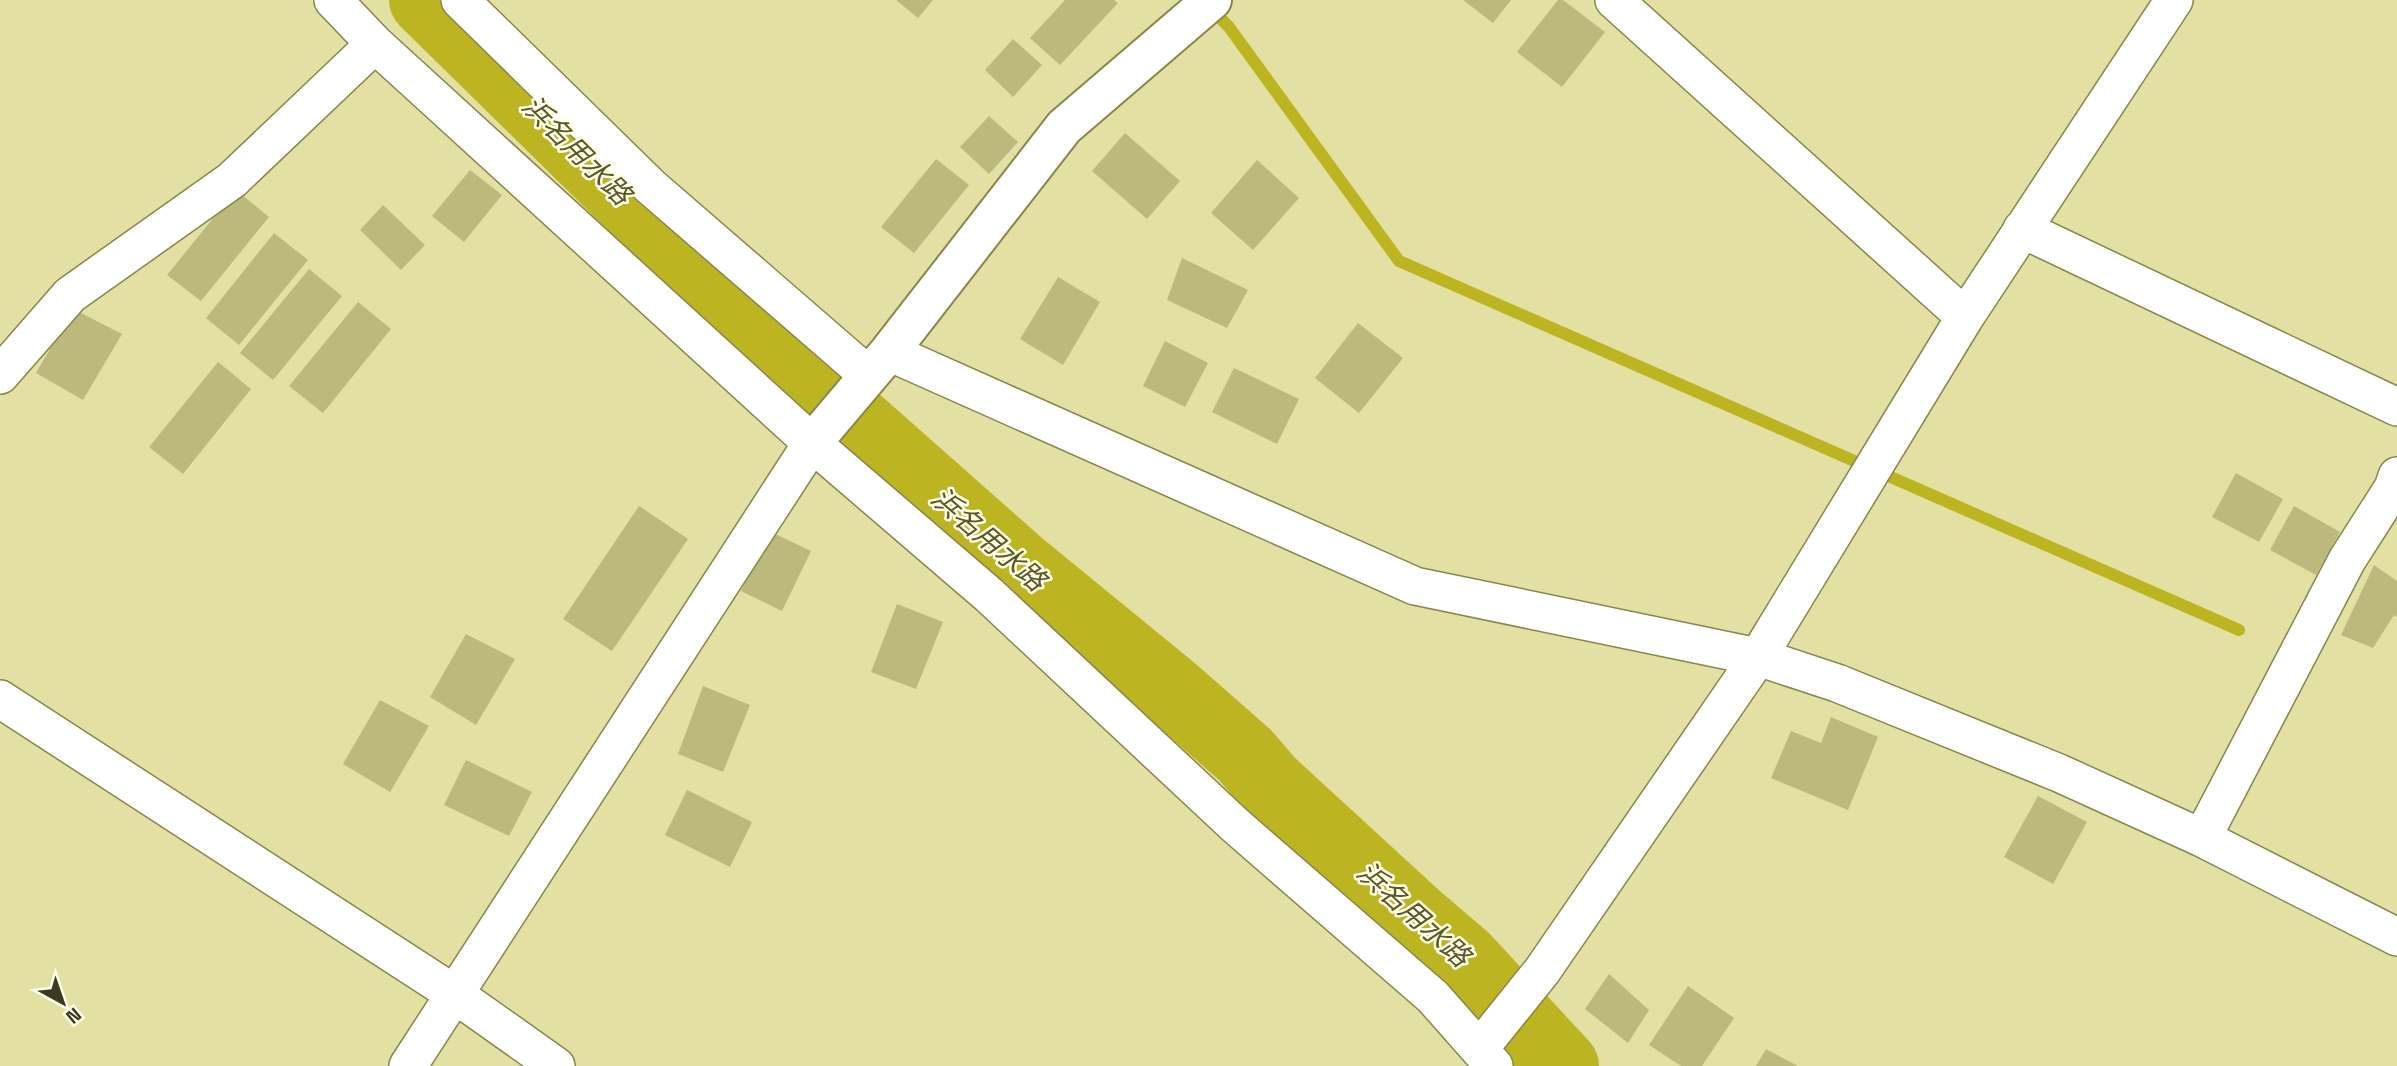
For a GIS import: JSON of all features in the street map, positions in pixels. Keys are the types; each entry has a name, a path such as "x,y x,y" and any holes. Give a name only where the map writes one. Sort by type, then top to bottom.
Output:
{"street":[{"path":"333,0 375,44 820,434 1235,825 1491,1046 1758,657 1965,317 2174,0"},
{"path":"460,0 650,186 872,371 1415,586 1758,657 1837,683 2059,773 2202,838 2397,937"},
{"path":"1614,0 1965,317"},
{"path":"408,1066 453,993 820,434 1064,127 1199,11"},
{"path":"0,375 70,295 232,180 375,44"},
{"path":"2022,229 2397,407"},
{"path":"2202,838 2347,560 2393,488 2397,475"},
{"path":"0,699 453,993 556,1066"}],"building":[{"path":"896,0 933,0 918,18"},
{"path":"1065,0 1114,0 1118,3 1060,65 1030,38"},
{"path":"1463,0 1511,0 1493,23"},
{"path":"1558,0 1563,0 1605,32 1562,87 1517,52"},
{"path":"1013,39 1042,65 1013,97 985,70"},
{"path":"989,116 1018,142 989,174 960,147"},
{"path":"1125,133 1180,181 1147,219 1092,171"},
{"path":"936,159 969,185 914,253 881,227"},
{"path":"1257,160 1299,198 1253,250 1211,213"},
{"path":"470,170 502,195 464,242 432,216"},
{"path":"236,190 269,217 201,301 167,275"},
{"path":"383,205 425,245 401,270 360,230"},
{"path":"274,233 308,260 239,345 206,318"},
{"path":"1182,258 1248,290 1227,328 1167,300"},
{"path":"309,269 342,296 273,380 240,353"},
{"path":"1058,277 1100,302 1063,365 1020,339"},
{"path":"358,302 391,329 323,413 289,386"},
{"path":"73,309 122,334 83,400 36,373"},
{"path":"1358,323 1403,358 1359,413 1315,378"},
{"path":"1165,341 1208,363 1185,407 1143,386"},
{"path":"218,362 251,389 183,474 149,447"},
{"path":"1234,368 1299,399 1277,444 1212,412"},
{"path":"2236,473 2283,499 2259,542 2212,517"},
{"path":"639,506 688,539 612,651 563,619"},
{"path":"2294,506 2340,532 2316,575 2270,550"},
{"path":"769,531 811,551 782,611 741,591"},
{"path":"2374,565 2397,581 2397,617 2394,615 2373,648 2341,635"},
{"path":"897,604 943,622 916,689 871,672"},
{"path":"466,634 515,659 476,725 430,697"},
{"path":"703,686 750,705 723,772 678,754"},
{"path":"380,700 429,726 390,792 343,764"},
{"path":"1831,717 1878,737 1848,810 1771,778 1791,731 1821,743"},
{"path":"466,760 532,792 509,836 444,805"},
{"path":"687,790 752,822 730,867 665,835"},
{"path":"2038,796 2087,822 2053,884 2004,857"},
{"path":"1609,974 1649,1010 1628,1043 1585,1009"},
{"path":"1688,986 1734,1018 1702,1066 1681,1066 1649,1045"},
{"path":"1766,1049 1798,1066 1756,1066"}],"waterway":[{"name":"浜名用水路","path":"425,0 771,340 800,372 1017,564 1171,690 1245,755 1269,783 1463,958 1563,1066"},
{"path":"1209,7 1229,27 1399,261 2239,630"}]}
